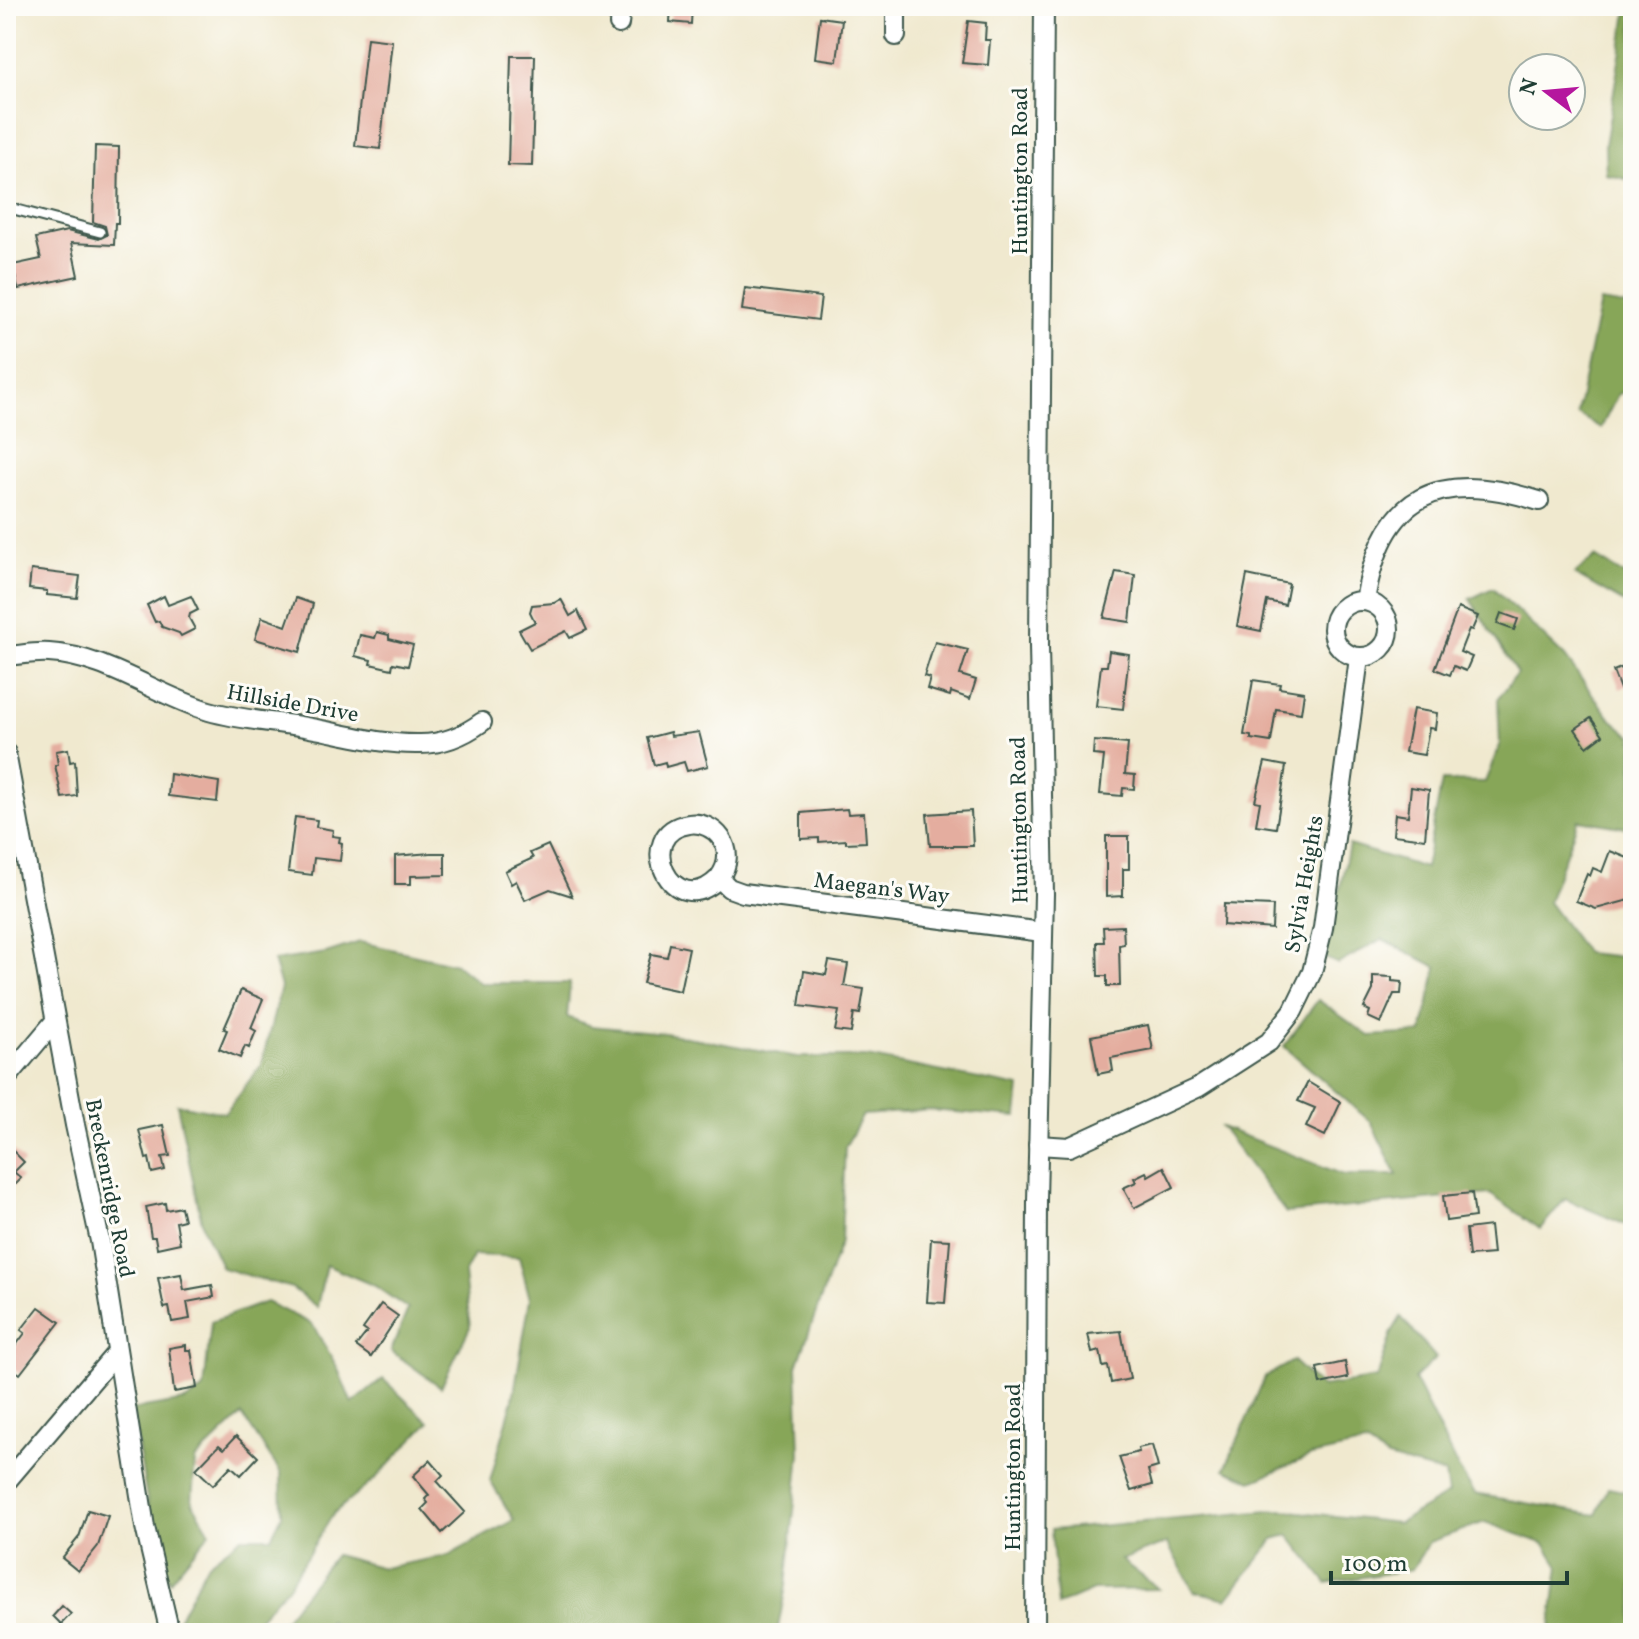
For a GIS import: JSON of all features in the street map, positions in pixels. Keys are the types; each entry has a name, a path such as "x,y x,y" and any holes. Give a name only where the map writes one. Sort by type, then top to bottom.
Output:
{"street":[{"path":"896,6 896,36"},
{"name":"Huntington Road","path":"1035,1633 1038,1145 1044,828 1039,646 1044,6"},
{"path":"1365,601 1369,573 1379,542 1396,518 1414,503 1444,490 1475,487 1501,490 1539,501"},
{"path":"1365,601 1376,604 1384,612 1390,629 1380,650 1371,656 1359,658 1338,646 1333,626 1335,616 1345,605 1365,601"},
{"name":"Hillside Drive","path":"6,656 49,653 88,661 206,710 240,719 363,738 419,744 467,734 482,722"},
{"name":"Sylvia Heights","path":"1038,1145 1069,1147 1199,1087 1269,1042 1293,1011 1312,972 1323,928 1359,658"},
{"name":"Breckenridge Road","path":"6,753 55,1021 100,1241 145,1527 170,1633"},
{"name":"Maegan's Way","path":"719,878 729,888 743,893 1042,932"},
{"path":"6,1079 55,1021"},
{"path":"6,1482 116,1353"}],"lane":[{"path":"6,207 100,232"}],"green space":[{"path":"1628,6 1633,6 1633,181 1606,174 1605,145"},
{"path":"1600,302 1633,307 1633,389 1618,394 1601,428 1577,414"},
{"path":"1595,557 1633,580 1633,608 1574,574"},
{"path":"1493,588 1565,657 1610,718 1633,737 1633,839 1628,828 1578,820 1548,902 1586,953 1633,958 1633,1228 1565,1199 1540,1229 1490,1194 1286,1213 1221,1127 1344,1175 1397,1175 1371,1122 1284,1046 1318,1000 1369,1036 1422,1033 1437,967 1382,939 1338,964 1325,958 1349,845 1425,868 1442,781 1485,782 1500,745 1498,699 1517,673 1470,599"},
{"path":"360,942 456,964 480,983 570,983 567,1017 591,1026 665,1033 797,1057 867,1057 1020,1087 1017,1117 930,1110 863,1115 845,1147 841,1241 797,1366 800,1454 786,1586 777,1633 346,1633 329,1621 320,1633 273,1633 335,1555 383,1568 450,1555 514,1520 490,1481 513,1399 530,1299 519,1257 474,1255 464,1274 470,1327 441,1387 391,1351 408,1309 375,1286 326,1265 317,1307 292,1288 222,1268 203,1228 177,1104 225,1113 261,1065 281,987 273,961 326,953"},
{"path":"266,1302 312,1324 337,1367 352,1404 383,1379 429,1422 375,1479 334,1513 288,1586 245,1633 180,1633 177,1621 208,1563 242,1537 271,1537 282,1515 281,1473 242,1415 195,1460 192,1502 210,1532 170,1581 154,1541 132,1410 185,1401 204,1389 211,1322"},
{"path":"1401,1317 1436,1358 1414,1379 1458,1468 1475,1494 1596,1515 1608,1488 1633,1493 1633,1633 1550,1633 1559,1566 1545,1544 1485,1522 1429,1542 1412,1569 1327,1583 1289,1535 1274,1539 1227,1599 1194,1591 1167,1543 1121,1560 1159,1589 1093,1590 1058,1605 1051,1530 1281,1510 1398,1523 1448,1494 1445,1474 1388,1458 1365,1444 1311,1456 1252,1481 1225,1469 1265,1377 1293,1361 1321,1387 1377,1378 1392,1332"}],"building":[{"path":"671,6 692,6 691,24 670,22"},
{"path":"820,17 842,20 837,61 815,58"},
{"path":"968,21 986,23 985,40 990,40 988,65 962,63"},
{"path":"367,38 392,41 380,149 355,146"},
{"path":"511,56 535,56 532,166 508,165"},
{"path":"95,146 119,147 118,223 115,223 114,245 71,243 78,276 18,289 13,265 41,259 36,238 67,231 99,239 107,235 105,226 93,222"},
{"path":"745,288 821,297 818,320 742,310"},
{"path":"31,570 80,576 77,598 47,595 47,591 29,589"},
{"path":"1116,572 1135,575 1130,622 1104,618"},
{"path":"1247,575 1289,584 1285,605 1267,601 1261,631 1237,626"},
{"path":"164,596 168,605 191,596 198,610 189,618 195,629 181,636 162,627 159,621 155,622 147,605"},
{"path":"296,598 313,604 300,652 255,639 262,617 286,626"},
{"path":"561,599 570,616 578,611 587,630 570,638 566,631 530,649 519,630 535,622 530,612 532,605 554,603"},
{"path":"1458,608 1478,616 1460,652 1472,657 1466,671 1454,666 1450,675 1435,669"},
{"path":"1501,613 1518,619 1514,630 1497,624"},
{"path":"377,632 389,635 389,639 413,645 408,666 393,663 392,669 370,664 371,660 355,656 360,635 375,638"},
{"path":"935,642 968,650 960,675 976,680 970,699 951,692 950,696 927,689 930,678 924,676"},
{"path":"1109,651 1129,654 1123,709 1096,706 1101,666 1107,666"},
{"path":"1633,663 1633,683 1620,689 1613,671"},
{"path":"1253,680 1304,692 1301,713 1276,709 1271,742 1244,735"},
{"path":"1413,709 1437,713 1435,729 1429,728 1424,755 1405,752"},
{"path":"1591,718 1603,735 1587,747 1575,729"},
{"path":"670,732 671,736 699,732 708,766 687,771 684,762 666,767 665,762 654,765 647,738"},
{"path":"1094,741 1128,744 1125,774 1135,775 1134,789 1123,788 1122,796 1100,794 1104,756 1093,755"},
{"path":"68,749 70,762 75,761 77,796 62,798 55,765 58,765 56,751"},
{"path":"1265,762 1286,766 1276,828 1256,825 1260,802 1255,801"},
{"path":"170,774 219,782 217,802 168,796"},
{"path":"1411,787 1429,790 1425,839 1393,835 1395,814 1408,816"},
{"path":"847,809 848,814 864,813 866,842 801,839 801,813"},
{"path":"971,811 973,846 930,846 927,814"},
{"path":"295,817 317,820 316,827 333,830 332,836 340,837 339,842 342,843 340,861 314,858 312,875 288,872"},
{"path":"1106,836 1129,836 1129,869 1123,869 1123,896 1106,897"},
{"path":"548,845 572,896 550,889 525,900 516,881 511,884 505,871 533,858 530,853"},
{"path":"1610,851 1633,860 1633,899 1596,909 1576,901 1587,874 1590,876 1593,868 1602,872"},
{"path":"445,853 445,875 411,876 411,884 395,884 395,856"},
{"path":"1224,904 1273,906 1272,929 1223,925"},
{"path":"1123,926 1124,944 1119,945 1120,986 1107,986 1107,976 1098,976 1097,942 1104,942 1103,927"},
{"path":"670,944 689,948 680,991 643,983 651,954 667,957"},
{"path":"829,961 848,964 844,986 864,989 860,1014 854,1013 851,1033 835,1031 839,1011 799,1006 804,971 826,975"},
{"path":"1373,976 1392,977 1392,981 1402,982 1401,994 1394,994 1381,1023 1368,1017 1370,1011 1364,1008 1373,990"},
{"path":"241,990 263,999 251,1028 256,1031 249,1048 245,1046 240,1058 219,1049"},
{"path":"1148,1025 1153,1050 1111,1058 1113,1071 1098,1074 1091,1036"},
{"path":"1308,1082 1341,1102 1325,1136 1306,1127 1315,1108 1298,1101"},
{"path":"163,1125 170,1156 162,1157 165,1170 152,1173 139,1130"},
{"path":"12,1150 24,1162 14,1172 21,1178 6,1193 6,1156"},
{"path":"1164,1167 1174,1187 1134,1208 1123,1188 1136,1182 1134,1178 1146,1172 1148,1176"},
{"path":"1472,1193 1475,1217 1446,1221 1443,1196"},
{"path":"165,1203 166,1210 181,1207 184,1220 176,1222 180,1243 157,1248 155,1237 151,1237 146,1207"},
{"path":"1490,1226 1493,1254 1469,1256 1466,1229"},
{"path":"931,1239 950,1240 945,1303 927,1302"},
{"path":"181,1274 184,1290 212,1285 214,1297 187,1302 190,1319 172,1322 169,1307 164,1308 158,1278"},
{"path":"381,1304 398,1316 371,1357 356,1346 367,1332 363,1329"},
{"path":"39,1307 60,1322 20,1374 6,1364 6,1359 25,1333 21,1330"},
{"path":"1121,1331 1130,1379 1111,1383 1108,1366 1103,1367 1100,1351 1092,1353 1088,1334"},
{"path":"186,1345 186,1350 191,1350 197,1388 174,1392 169,1348"},
{"path":"1345,1362 1348,1378 1320,1384 1317,1368"},
{"path":"236,1436 258,1457 241,1475 231,1466 213,1485 196,1469 219,1445 224,1449"},
{"path":"1152,1445 1158,1467 1148,1470 1152,1485 1131,1491 1119,1457"},
{"path":"430,1460 443,1475 437,1481 465,1512 442,1533 422,1509 428,1503 425,1499 429,1495 413,1476"},
{"path":"88,1510 108,1516 98,1546 78,1571 62,1558 79,1537"},
{"path":"62,1606 71,1614 61,1624 53,1616"}]}
